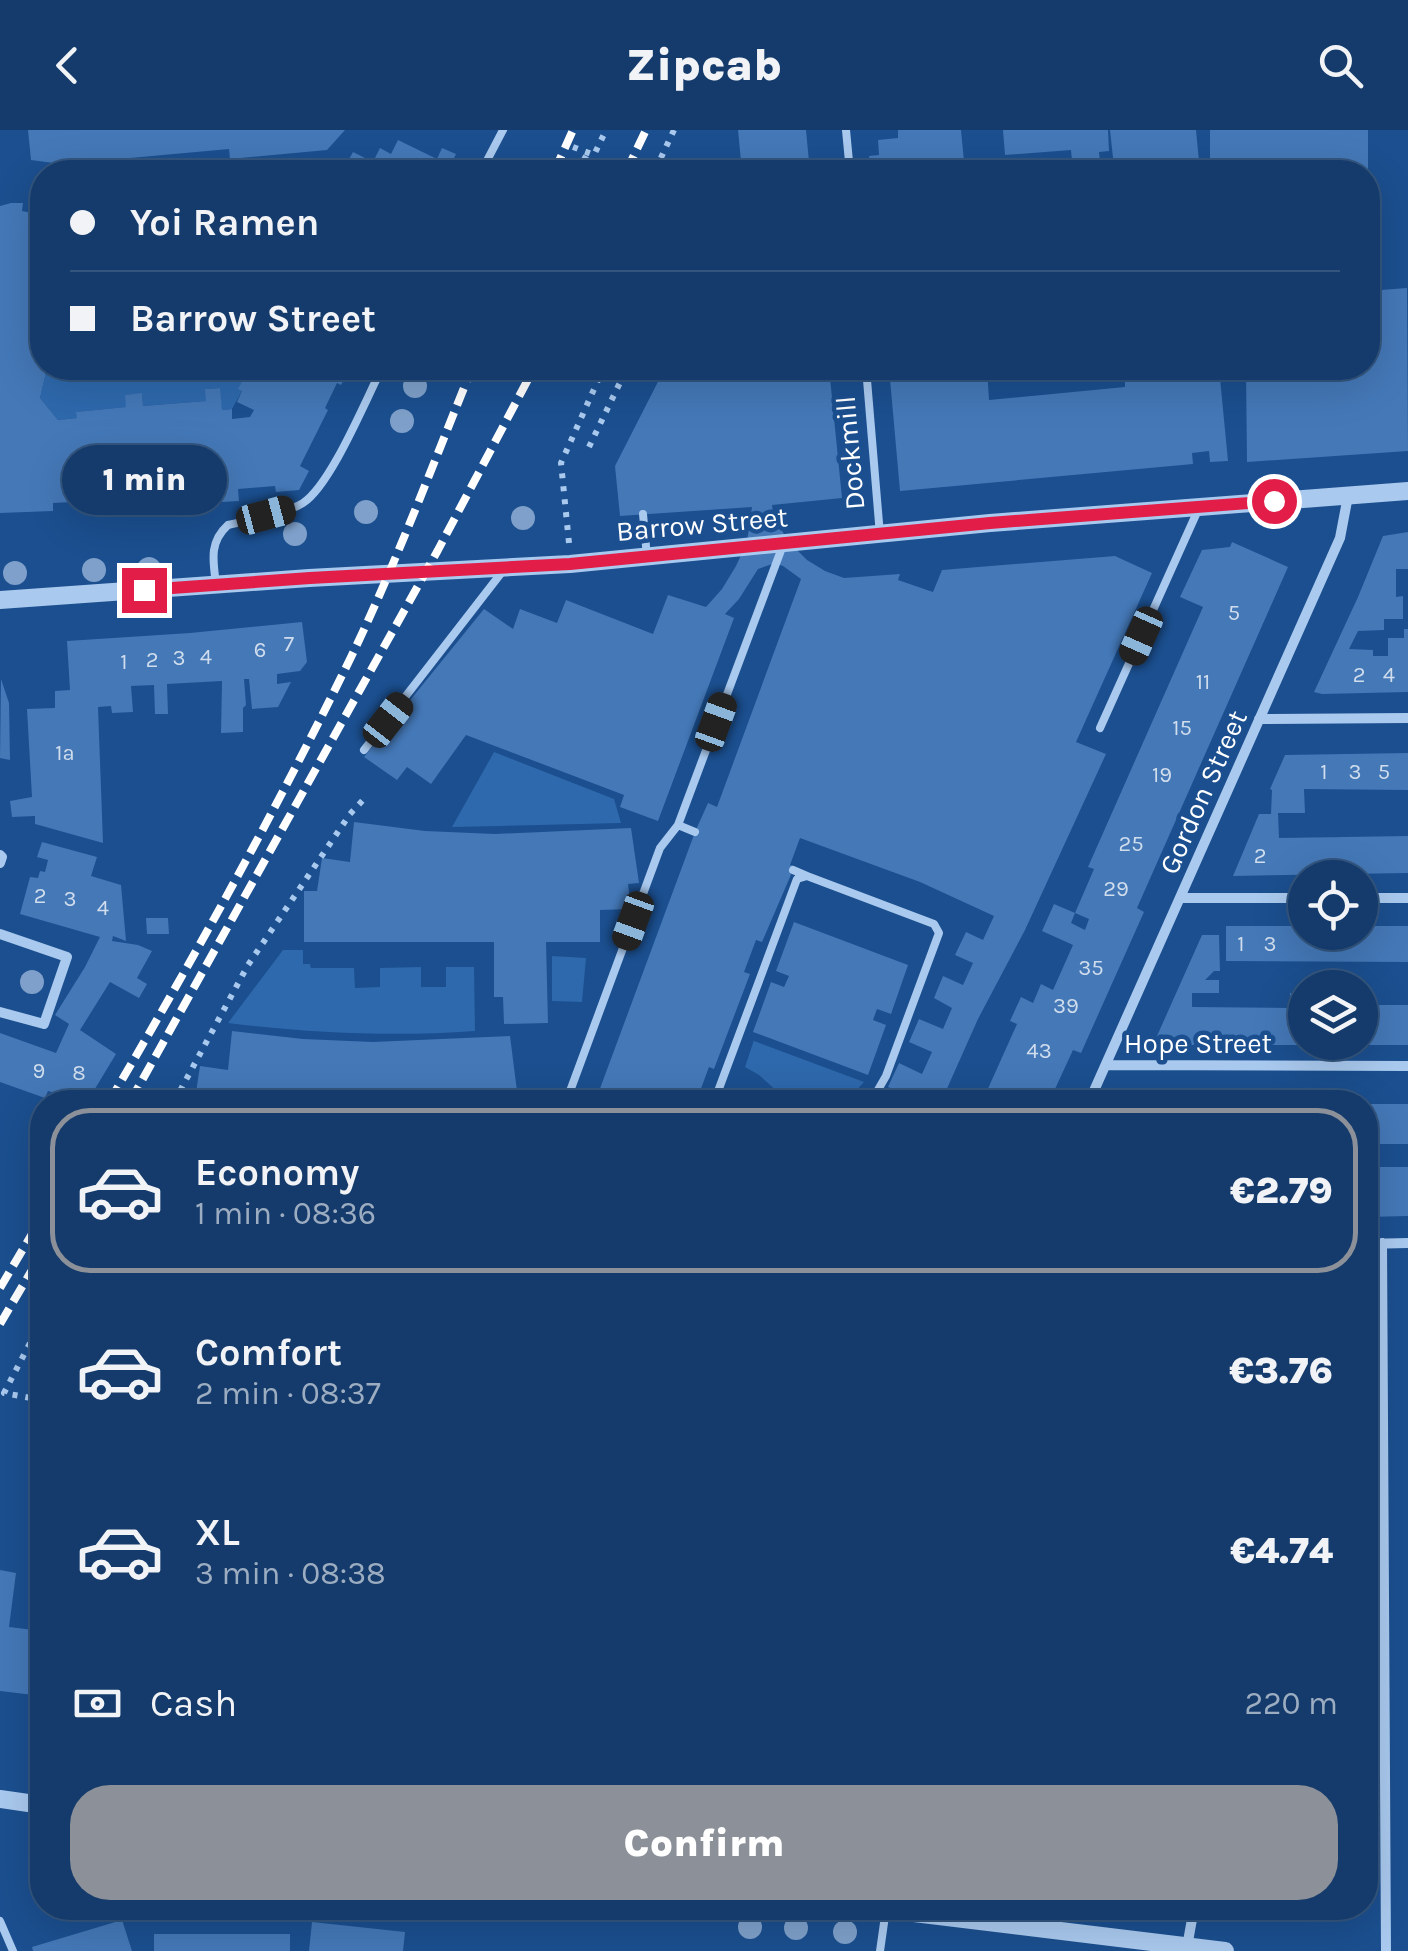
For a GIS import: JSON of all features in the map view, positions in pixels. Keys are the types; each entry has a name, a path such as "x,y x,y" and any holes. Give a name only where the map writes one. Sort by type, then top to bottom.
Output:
{"street":[{"name":"Barrow Street","path":"0,600 570,564 1200,506 1408,491"},
{"name":"Gordon Street","path":"1095,1090 1340,538 1348,496"},
{"path":"1259,720 1408,718"},
{"path":"0,855 0,863"},
{"path":"1181,898 1288,898"},
{"path":"1378,898 1408,898"},
{"path":"0,934 67,956 44,1024 0,1012"},
{"name":"Hope Street","path":"1107,1065 1408,1066"},
{"path":"1378,1243 1408,1243"},
{"path":"1382,1243 1386,1951"},
{"path":"0,1800 30,1803"},
{"path":"969,1920 1224,1951"},
{"path":"1187,1949 1192,1920"}],"lane":[{"path":"487,160 503,130"},
{"path":"846,130 849,160"},
{"path":"216,585 213,550 220,532 228,525 304,502 332,466 376,380"},
{"name":"Dockmill","path":"867,380 880,535"},
{"path":"1100,728 1200,506"},
{"path":"644,514 647,557"},
{"path":"570,1090 660,848 678,825 783,545"},
{"path":"364,750 505,568"},
{"path":"678,825 695,832"},
{"path":"793,870 934,924 939,933 878,1090"},
{"path":"718,1090 797,879 807,876"},
{"path":"879,1920 880,1951"},
{"path":"0,1921 13,1951"}],"path":[{"path":"573,147 594,154 606,130"},
{"path":"660,160 674,130"},
{"path":"584,160 588,152"},
{"path":"570,564 561,463 598,380"},
{"path":"589,448 621,380"},
{"path":"180,1090 248,964 363,800"},
{"path":"30,1343 4,1392 30,1397"}],"shaded area":[{"path":"44,380 243,380 232,409 222,410 219,388 206,389 206,401 143,406 142,394 126,395 126,407 77,412 77,418 58,420 40,398"},
{"path":"494,752 614,799 621,823 452,827"},
{"path":"283,950 303,950 303,964 310,964 311,968 354,968 355,988 380,987 380,968 421,967 421,987 446,987 446,967 474,967 475,1031 352,1033 228,1023"},
{"path":"552,956 586,958 582,1002 552,1001"},
{"path":"754,1040 864,1082 856,1090 776,1090 745,1067"}],"building":[{"path":"28,130 345,130 327,150 230,159 229,149 108,160 31,160"},
{"path":"738,130 806,130 809,160 741,160"},
{"path":"898,130 961,130 964,160 870,160 869,156 879,155 878,140 898,138"},
{"path":"1003,130 1108,130 1109,151 1099,152 1100,160 1072,160 1071,150 1005,155"},
{"path":"1110,130 1196,130 1199,160 1113,160"},
{"path":"1210,130 1368,130 1368,160 1210,160"},
{"path":"398,140 437,159 442,148 456,154 453,160 374,160 380,148 391,154"},
{"path":"353,152 369,160 349,160"},
{"path":"23,203 22,211 30,213 30,380 44,380 40,398 58,420 77,418 76,412 126,407 125,395 142,393 143,406 206,401 205,389 220,388 222,410 232,409 232,419 250,417 254,410 237,402 243,380 344,380 341,385 337,383 300,466 309,471 299,490 276,492 275,486 238,489 239,501 222,502 222,494 178,497 179,504 143,509 108,507 108,500 53,503 53,511 0,513 0,206"},
{"path":"1407,288 1408,451 1247,462 1246,380 1380,380 1380,290"},
{"path":"659,380 830,380 842,498 772,505 787,540 825,571 844,578 900,574 898,580 933,592 942,570 1115,556 1152,573 1076,742 1106,754 946,1090 888,1087 899,1063 922,1074 932,1052 909,1042 919,1019 943,1029 952,1008 934,998 943,976 963,985 973,963 955,955 966,932 983,940 994,916 920,882 800,838 790,865 793,870 762,942 756,940 744,972 750,974 714,1069 709,1067 700,1090 599,1090 695,832 708,803 717,807 801,579 783,566 775,563 758,569 725,614 734,618 658,821 620,807 624,795 466,735 431,784 407,767 397,780 364,757 484,609 513,629 520,609 557,623 566,600 653,634 668,595 706,607 722,589 747,542 752,507 620,516 615,466"},
{"path":"890,380 988,380 989,400 1125,387 1125,380 1220,380 1228,461 1210,462 1209,451 1192,453 1193,464 900,491"},
{"path":"1408,532 1408,569 1396,569 1396,597 1403,596 1403,619 1384,619 1384,630 1358,631 1349,649 1373,650 1373,656 1388,656 1388,638 1404,638 1404,629 1408,629 1408,692 1314,692 1383,536"},
{"path":"1232,542 1288,567 1137,908 1144,912 1081,1053 1073,1050 1055,1090 987,1090 1017,1024 1010,1021 1021,997 1033,1003 1041,984 1053,990 1073,945 1042,931 1054,904 1075,913 1094,869 1088,867 1203,607 1180,597 1202,550 1230,547","holes":["1075,913 1089,919 1085,930 1071,923"]},
{"path":"302,622 307,662 300,671 277,674 277,684 291,682 278,707 252,709 249,679 244,679 243,732 221,733 222,681 167,684 168,714 155,714 154,685 131,686 133,712 112,713 111,706 98,707 103,843 35,824 35,816 12,817 10,801 32,797 27,709 55,708 55,691 70,690 67,641"},
{"path":"1,679 9,703 10,760 0,758"},
{"path":"1408,753 1408,790 1304,789 1305,813 1278,813 1279,838 1408,836 1408,873 1378,874 1378,860 1288,860 1288,875 1233,876 1259,814 1271,814 1270,789 1285,755"},
{"path":"354,822 495,834 631,828 639,883 628,884 631,909 600,910 600,942 546,942 548,1023 504,1024 503,997 494,997 494,942 304,942 304,891 317,891 322,858 350,862"},
{"path":"42,842 97,857 91,876 121,885 126,941 113,936 112,941 152,951 137,978 147,984 139,998 110,982 80,1030 116,1054 94,1090 30,1093 0,1082 0,1033 56,1053 69,1024 55,1015 100,937 20,914 30,877 38,878 40,871 45,872 48,860 37,857"},
{"path":"146,918 168,918 169,934 147,934"},
{"path":"794,922 908,965 891,1014 877,1009 873,1020 886,1025 868,1075 753,1032 771,982 784,987 789,976 776,971"},
{"path":"1226,926 1288,926 1288,950 1378,950 1378,926 1408,926 1408,962 1226,961"},
{"path":"1202,935 1219,935 1220,971 1214,971 1205,980 1219,980 1219,993 1192,993 1192,1007 1288,1008 1288,1045 1153,1045"},
{"path":"1378,1005 1408,1005 1408,1045 1378,1045"},
{"path":"232,1031 373,1042 510,1036 517,1090 196,1090 200,1066 228,1070"},
{"path":"1378,1104 1408,1104 1408,1144 1378,1144"},
{"path":"1378,1167 1408,1167 1408,1216 1378,1217"},
{"path":"0,1570 16,1573 9,1627 30,1630 30,1695 0,1691"},
{"path":"122,1920 132,1951 33,1951 32,1947"},
{"path":"312,1922 405,1932 403,1951 309,1951"},
{"path":"154,1934 290,1934 290,1951 154,1951"}],"railway":[{"path":"559,160 573,130"},
{"path":"632,160 646,130"},
{"path":"116,1090 235,881 352,655 467,380"},
{"path":"137,1090 438,550 528,380"},
{"path":"0,1288 30,1237"},
{"path":"0,1324 30,1273"}],"route":[{"path":"144,590 570,564 990,523 1274,501"}]}
